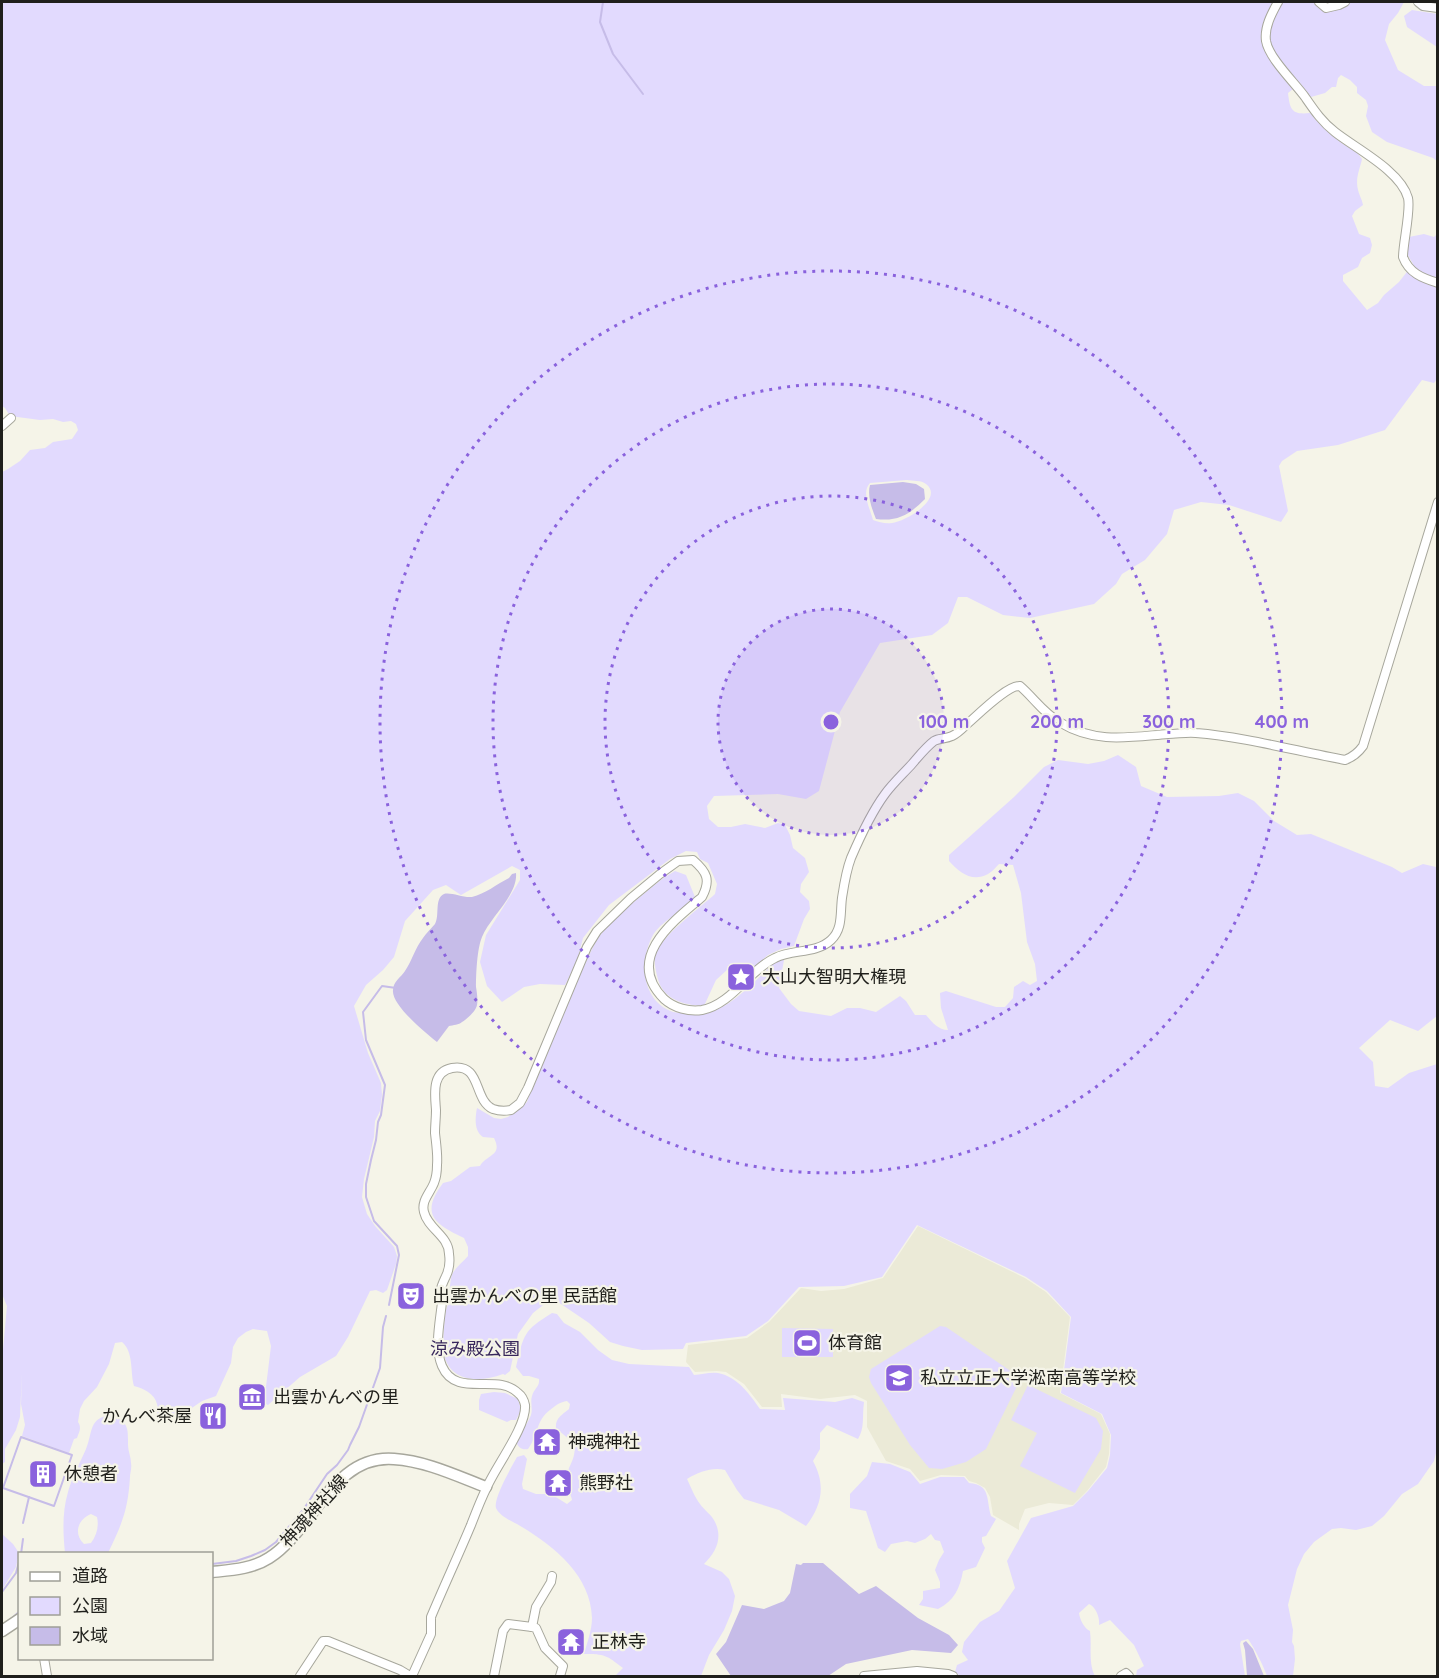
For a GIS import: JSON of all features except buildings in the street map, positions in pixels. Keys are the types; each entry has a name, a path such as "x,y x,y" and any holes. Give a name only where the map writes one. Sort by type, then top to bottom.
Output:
{"main road":[{"name":"神魂神社線","path":"213,1572 248,1567 269,1558 281,1549 303,1525 334,1485 352,1470 369,1461 392,1458 404,1460 444,1471 486,1487"},
{"path":"2,1631 18,1620"}],"street":[{"path":"1278,2 1267,30 1266,42 1272,53 1316,114 1333,131 1366,152 1398,180 1409,200 1403,257 1408,268 1417,275 1437,283"},
{"path":"1319,2 1326,8 1344,2"},
{"path":"1418,2 1423,6 1437,8"},
{"path":"2,426 11,418"},
{"path":"300,1677 323,1641 328,1641 400,1670 411,1677 431,1634 431,1617 486,1487 515,1436 525,1407 522,1396 511,1386 497,1383 471,1385 456,1381 448,1376 440,1358 438,1346 442,1302 441,1285 447,1275 450,1252 448,1245 430,1225 423,1210 423,1202 435,1181 438,1163 435,1090 437,1079 441,1074 454,1068 468,1072 475,1078 484,1102 496,1110 511,1110 520,1103 587,947 597,932 631,898 678,861 693,860 705,873 707,881 702,897 661,935 652,951 649,967 652,982 656,990 669,1003 683,1009 708,1008 734,992 773,958 822,946 836,934 841,924 842,897 851,860 872,814 885,794 936,740 951,737 1016,686 1020,686 1061,724 1097,737 1193,733 1345,760 1353,757 1362,746 1437,502"},
{"path":"532,1627 536,1607 551,1582 552,1576"},
{"path":"494,1677 503,1631 508,1624 536,1628 545,1648 563,1666 560,1677"},
{"path":"44,1660 47,1677"},
{"path":"864,1677 917,1671 948,1674 953,1677"},
{"path":"1121,1677 1126,1673 1129,1677"}],"shaded area":[{"name":"私立立正大学淞南高等学校","path":"918,1226 1025,1278 1046,1292 1070,1317 1060,1393 1101,1414 1110,1434 1106,1467 1087,1491 1073,1505 1049,1503 1025,1509 1019,1530 993,1515 990,1497 985,1488 969,1481 965,1476 941,1475 920,1481 910,1469 886,1461 867,1427 867,1401 855,1395 820,1399 781,1394 782,1407 762,1407 744,1384 726,1372 695,1372 686,1362 688,1345 747,1338 769,1322 801,1288 821,1291 844,1289 883,1278"}],"green space":[{"path":"2,2 1404,2 1389,24 1385,40 1398,70 1424,86 1437,86 1437,161 1387,142 1372,132 1366,116 1368,106 1366,100 1357,93 1357,87 1350,80 1341,75 1336,87 1332,87 1325,93 1311,97 1296,81 1293,89 1288,93 1293,110 1299,113 1310,113 1327,131 1362,159 1357,182 1363,205 1352,216 1359,234 1370,238 1372,245 1370,253 1362,258 1358,267 1343,275 1343,281 1367,310 1378,303 1399,282 1413,264 1406,252 1409,237 1424,234 1434,237 1437,234 1437,379 1434,383 1422,380 1385,430 1338,445 1297,451 1282,461 1279,466 1288,511 1281,522 1229,505 1201,502 1174,510 1167,534 1145,560 1122,574 1116,584 1094,604 1030,618 1003,615 967,597 958,597 948,623 932,635 880,643 840,712 819,791 806,799 778,794 714,796 707,806 709,819 718,827 745,824 765,828 778,823 785,825 793,848 805,858 809,872 801,884 800,892 809,901 810,909 794,946 768,955 753,968 728,969 716,980 704,1006 685,1003 668,995 660,985 655,964 655,957 663,941 715,894 717,884 708,863 700,859 697,852 686,851 670,859 609,905 583,938 577,962 565,985 540,984 524,987 502,1002 487,986 480,962 486,935 520,880 520,870 512,866 461,895 446,885 433,890 405,921 394,957 366,985 354,1006 368,1053 381,1083 380,1111 375,1121 362,1197 367,1214 394,1247 397,1256 387,1290 383,1293 376,1290 370,1291 348,1337 336,1356 300,1377 268,1405 264,1403 271,1346 267,1331 253,1329 238,1338 233,1347 231,1363 216,1396 202,1401 180,1416 174,1416 168,1409 163,1415 157,1414 154,1397 134,1386 126,1346 122,1342 115,1343 109,1364 97,1387 80,1409 78,1422 80,1430 69,1453 22,1436 25,1425 21,1404 22,1373 20,1417 16,1430 5,1449 5,1462 2,1464 2,1360 7,1306 2,1294 2,472 20,461 30,450 45,448 53,442 72,439 78,430 76,424 71,421 10,416 2,406","holes":["907,480 926,484 930,490 927,503 898,522 887,523 873,520 866,496 870,483"]},
{"path":"1412,10 1437,14 1437,47 1407,27 1404,16"},
{"name":"涼み殿公園","path":"1118,755 1136,767 1141,786 1167,797 1219,796 1238,793 1254,801 1274,821 1297,835 1311,834 1402,873 1423,864 1436,867 1437,871 1437,1016 1418,1031 1390,1020 1359,1048 1373,1062 1375,1086 1388,1088 1409,1073 1437,1064 1437,1449 1434,1461 1418,1484 1402,1494 1384,1516 1372,1526 1356,1530 1332,1529 1314,1542 1304,1554 1297,1569 1288,1605 1293,1630 1292,1642 1295,1659 1293,1676 1267,1676 1248,1639 1241,1641 1240,1644 1245,1676 1136,1676 1137,1670 1144,1666 1134,1645 1110,1620 1099,1625 1097,1613 1089,1604 1079,1613 1083,1624 1090,1631 1091,1660 1095,1676 960,1676 955,1672 957,1665 968,1660 962,1652 964,1642 980,1622 999,1611 1015,1588 1007,1561 1031,1518 1073,1506 1088,1491 1107,1468 1111,1435 1102,1414 1061,1393 1071,1317 1047,1291 1026,1277 917,1225 882,1277 844,1286 799,1287 768,1321 746,1336 686,1343 683,1349 642,1350 610,1342 589,1323 556,1301 547,1302 533,1313 518,1334 510,1371 505,1375 471,1379 454,1372 444,1355 444,1322 451,1278 468,1256 468,1247 464,1238 438,1223 434,1217 432,1203 443,1183 451,1181 470,1167 480,1166 495,1152 497,1148 494,1138 483,1137 478,1131 477,1108 494,1118 501,1119 508,1117 527,1102 575,984 597,939 624,910 675,871 686,875 695,897 656,931 645,958 649,990 663,1007 673,1012 704,1014 714,1011 733,1000 774,963 782,959 784,960 779,988 799,1011 831,1016 847,1008 876,1012 900,996 915,1015 926,1015 938,1027 948,1030 941,1008 940,993 946,991 996,1007 1005,1007 1013,998 1014,987 1023,981 1030,985 1037,981 1035,964 1027,942 1021,893 1013,865 999,864 988,874 971,877 949,861 949,855 1044,767 1058,760 1088,764"},
{"path":"552,1313 557,1314 564,1323 580,1332 612,1360 629,1364 689,1367 694,1375 719,1373 739,1384 760,1409 785,1410 783,1398 835,1402 852,1398 864,1402 862,1426 858,1439 827,1425 820,1433 820,1449 813,1461 820,1478 819,1503 806,1526 779,1510 744,1499 725,1470 706,1471 687,1479 698,1501 712,1517 717,1528 717,1544 712,1555 704,1564 722,1572 729,1579 735,1596 724,1630 709,1655 701,1676 615,1676 623,1668 613,1660 601,1655 584,1654 592,1618 590,1603 578,1576 569,1564 547,1544 504,1517 496,1508 497,1498 507,1475 517,1457 524,1455 527,1459 523,1489 536,1494 551,1494 567,1504 572,1500 565,1480 573,1460 574,1449 570,1441 556,1428 558,1419 569,1409 570,1404 567,1401 560,1403 545,1414 528,1449 520,1448 516,1441 531,1415 532,1396 539,1382 539,1379 523,1376 516,1367 521,1347 530,1329"},
{"path":"940,1326 946,1327 1021,1378 986,1449 966,1462 942,1469 929,1468 910,1445 869,1377 871,1369"},
{"name":"体育館","path":"782,1328 833,1329 833,1357 782,1357"},
{"path":"1028,1385 1096,1418 1103,1431 1101,1449 1075,1493 1020,1466 1037,1433 1011,1420"},
{"path":"505,1393 518,1399 521,1410 516,1420 507,1422 479,1410 481,1394"},
{"path":"112,1415 125,1424 127,1430 131,1467 124,1516 108,1552 65,1552 64,1522 68,1492 95,1422","holes":["91,1514 97,1517 98,1527 91,1543 84,1544 78,1531 83,1519"]},
{"path":"872,1462 890,1464 910,1472 920,1484 940,1477 964,1477 969,1483 981,1487 986,1494 991,1516 996,1519 986,1536 982,1537 985,1548 976,1567 963,1571 955,1593 938,1609 919,1605 923,1599 923,1591 940,1588 935,1570 944,1552 940,1541 935,1540 931,1534 915,1543 907,1541 891,1544 885,1552 878,1548 866,1511 850,1508 850,1494 867,1476"},
{"path":"2,1534 18,1552 16,1567 2,1590"}],"water":[{"path":"903,482 916,484 924,489 925,499 903,516 884,520 876,519 870,498 870,485"},
{"path":"516,873 513,889 480,942 476,1007 471,1015 461,1023 449,1026 437,1042 397,1003 393,990 394,984 407,967 420,942 435,924 441,896 447,894 477,896"},
{"path":"823,1563 859,1594 876,1586 918,1618 949,1635 958,1645 951,1653 912,1650 846,1664 828,1676 731,1676 716,1654 726,1642 742,1605 764,1609 784,1601 790,1593 796,1564"},
{"path":"1246,1641 1253,1649 1264,1676 1247,1676 1243,1643"}],"waterway":[{"path":"603,2 600,22 613,54 643,94"},
{"path":"389,1305 399,1255 397,1246 374,1221 366,1197 366,1184 385,1085 366,1040 363,1012 382,986 396,988"},
{"path":"213,1564 236,1561 251,1556 276,1542 348,1450 359,1427 380,1368 386,1316"},
{"path":"21,1437 72,1455 54,1506 3,1488 21,1437"},
{"path":"23,1523 29,1497"},
{"path":"21,1552 23,1539"},
{"path":"2,1592 16,1573 18,1566"},
{"path":"11,1619 18,1613"}],"place":[{"name":"大山大智明大権現","path":"741,977"},
{"name":"出雲かんべの里 民話館","path":"411,1296"},
{"name":"体育館","path":"807,1343"},
{"name":"私立立正大学淞南高等学校","path":"899,1378"},
{"name":"出雲かんべの里","path":"252,1397"},
{"name":"かんべ茶屋","path":"213,1416"},
{"name":"神魂神社","path":"547,1442"},
{"name":"休憩者","path":"43,1474"},
{"name":"熊野社","path":"558,1483"},
{"name":"正林寺","path":"571,1642"}]}
